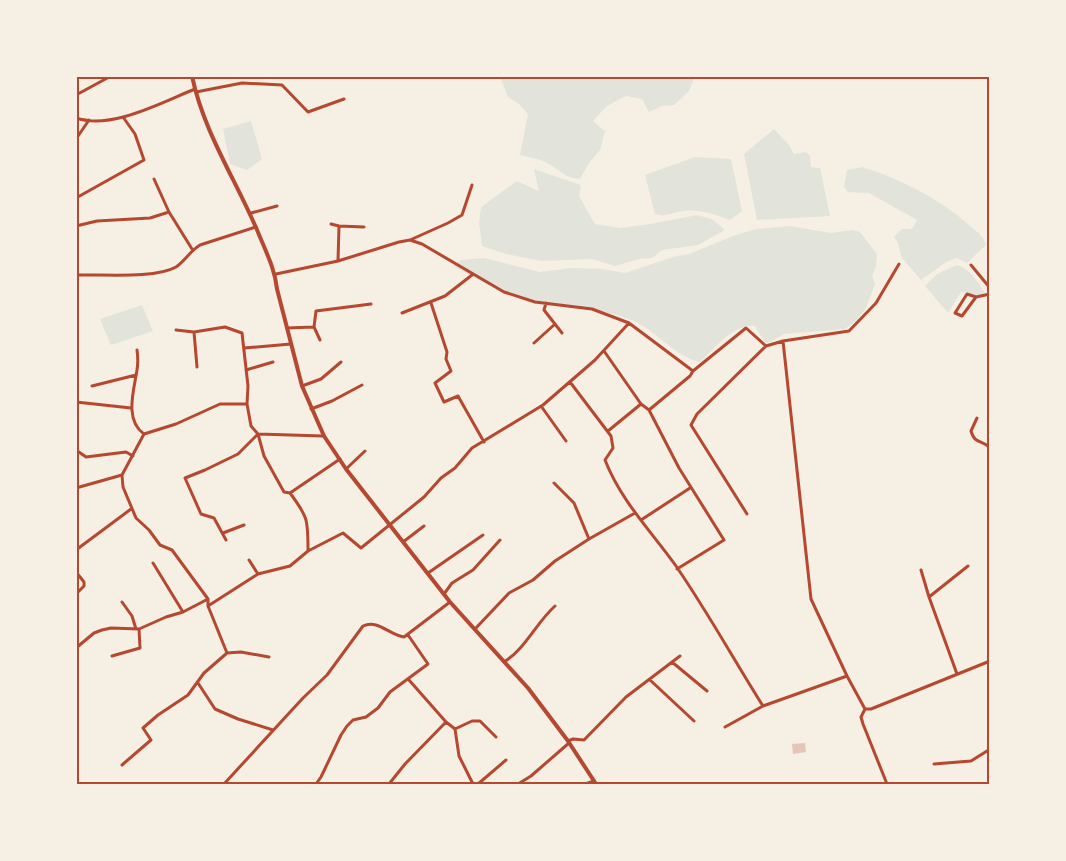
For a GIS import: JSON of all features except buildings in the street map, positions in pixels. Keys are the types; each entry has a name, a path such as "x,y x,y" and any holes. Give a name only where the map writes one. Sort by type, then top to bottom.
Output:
{"street":[{"path":"76,95 111,76"},
{"path":"192,76 195,91 210,131 251,213 276,274 302,386 324,436 346,469 450,602 528,688 569,742 595,783 585,784"},
{"path":"76,118 89,120 123,117 195,91 242,82 282,85 308,112 344,99"},
{"path":"76,198 144,160 135,134 123,117"},
{"path":"76,139 89,120"},
{"path":"154,179 169,212 192,249"},
{"path":"276,274 338,261 410,240 448,223 462,215 472,184"},
{"path":"251,213 277,206"},
{"path":"76,226 97,221 150,218 169,212"},
{"path":"331,224 364,226"},
{"path":"338,261 339,226"},
{"path":"76,275 148,274 169,270 179,266 192,249 256,227"},
{"path":"410,240 422,244 504,292 546,303 592,309 630,323 693,371"},
{"path":"747,513 692,425 697,414 766,346 783,341 849,331 876,303 887,288 899,264"},
{"path":"971,265 990,288"},
{"path":"402,313 445,296 472,275"},
{"path":"976,297 962,316 955,313 967,294 976,297 990,294"},
{"path":"431,303 447,352 446,359 452,370 435,383 444,402 458,396 484,442"},
{"path":"546,303 544,310 562,333"},
{"path":"320,340 314,327 316,311 371,304"},
{"path":"208,606 258,574 290,566 308,550 343,533 361,548 424,497 441,478 455,468 472,448 541,406 570,382 630,323"},
{"path":"534,343 555,324"},
{"path":"177,330 194,332 225,327 242,333 247,404 251,426 258,434 264,456 284,492 290,493 340,459"},
{"path":"287,328 314,327"},
{"path":"649,411 746,328 766,346"},
{"path":"194,332 198,368"},
{"path":"783,341 811,599 865,710"},
{"path":"244,348 291,344"},
{"path":"137,350 132,408 137,430 144,434"},
{"path":"604,351 649,411 690,488 724,540 677,569"},
{"path":"246,370 273,362"},
{"path":"302,386 321,378 341,362"},
{"path":"92,386 136,375"},
{"path":"570,382 611,436 613,448 605,460 618,489 677,569 763,706"},
{"path":"311,409 362,385"},
{"path":"76,402 132,408"},
{"path":"227,652 208,606 208,599 172,550 160,545 136,518 123,487 122,475 144,434 176,424 220,404 247,404"},
{"path":"608,431 642,404"},
{"path":"541,406 566,441"},
{"path":"977,418 970,430 972,437 990,448"},
{"path":"226,540 214,518 201,514 185,478 238,454 258,434 324,436"},
{"path":"76,450 86,457 126,452 133,456"},
{"path":"346,469 365,451"},
{"path":"76,488 122,475"},
{"path":"554,483 574,502 589,539"},
{"path":"640,520 690,488"},
{"path":"290,493 307,520 308,550"},
{"path":"76,550 131,509"},
{"path":"475,629 509,593 533,580 555,561 589,539 635,513"},
{"path":"222,534 244,525"},
{"path":"403,542 424,526"},
{"path":"428,573 483,535"},
{"path":"444,594 453,583 473,570 500,540"},
{"path":"249,560 258,574"},
{"path":"153,563 183,612"},
{"path":"929,597 968,566"},
{"path":"921,570 957,674"},
{"path":"76,572 84,582 84,586 76,594"},
{"path":"76,648 94,633 102,630 137,629 183,612 208,599"},
{"path":"112,656 140,648 132,616 122,602"},
{"path":"224,784 327,675 363,626 372,623 400,636 408,635 450,602"},
{"path":"504,662 517,654 544,615 555,606"},
{"path":"316,784 340,735 347,726 353,720 366,717 378,708 390,692 428,664 408,635"},
{"path":"122,765 151,740 143,728 188,695 204,673 227,652 242,652 268,657"},
{"path":"518,784 531,776 573,739 584,740 626,697 680,656"},
{"path":"865,710 990,661"},
{"path":"672,662 707,691"},
{"path":"726,727 763,706 847,676"},
{"path":"409,680 455,729 459,756 473,784"},
{"path":"650,680 694,721"},
{"path":"198,683 215,709 273,730"},
{"path":"865,710 861,717 863,724 887,784"},
{"path":"455,729 480,721 496,737"},
{"path":"390,784 405,764 446,722"},
{"path":"934,764 971,761 987,751 990,753"},
{"path":"478,784 506,760"}],"shaded area":[{"path":"500,77 693,77 689,91 674,105 662,106 649,112 642,99 626,96 607,106 593,121 605,131 600,150 580,179 567,176 542,161 520,155 528,114 508,97"},
{"path":"251,121 262,159 247,170 230,164 223,129"},
{"path":"774,129 794,154 806,152 810,156 811,167 820,168 830,216 757,220 744,154"},
{"path":"695,157 731,159 742,211 730,220 695,211 655,214 645,175"},
{"path":"862,167 905,183 932,198 976,231 986,245 967,263 957,258 946,262 921,280 902,258 894,237 902,229 912,229 917,220 869,193 848,192 844,187 847,170"},
{"path":"534,169 581,185 579,196 595,224 620,228 697,215 712,219 725,230 698,245 662,250 652,258 615,266 592,259 541,261 506,254 482,246 479,223 481,207 517,181 539,191"},
{"path":"790,226 831,233 853,230 860,232 877,254 876,267 872,276 875,284 866,308 857,320 845,329 784,334 766,344 755,326 747,326 725,338 700,362 681,354 648,329 629,319 603,312 524,299 497,289 453,266 461,260 484,258 540,272 572,268 603,269 625,273 689,254 756,229"},
{"path":"957,265 970,273 986,295 977,297 961,292 948,313 925,286 937,274"},
{"path":"142,305 153,331 111,345 100,319"}]}
